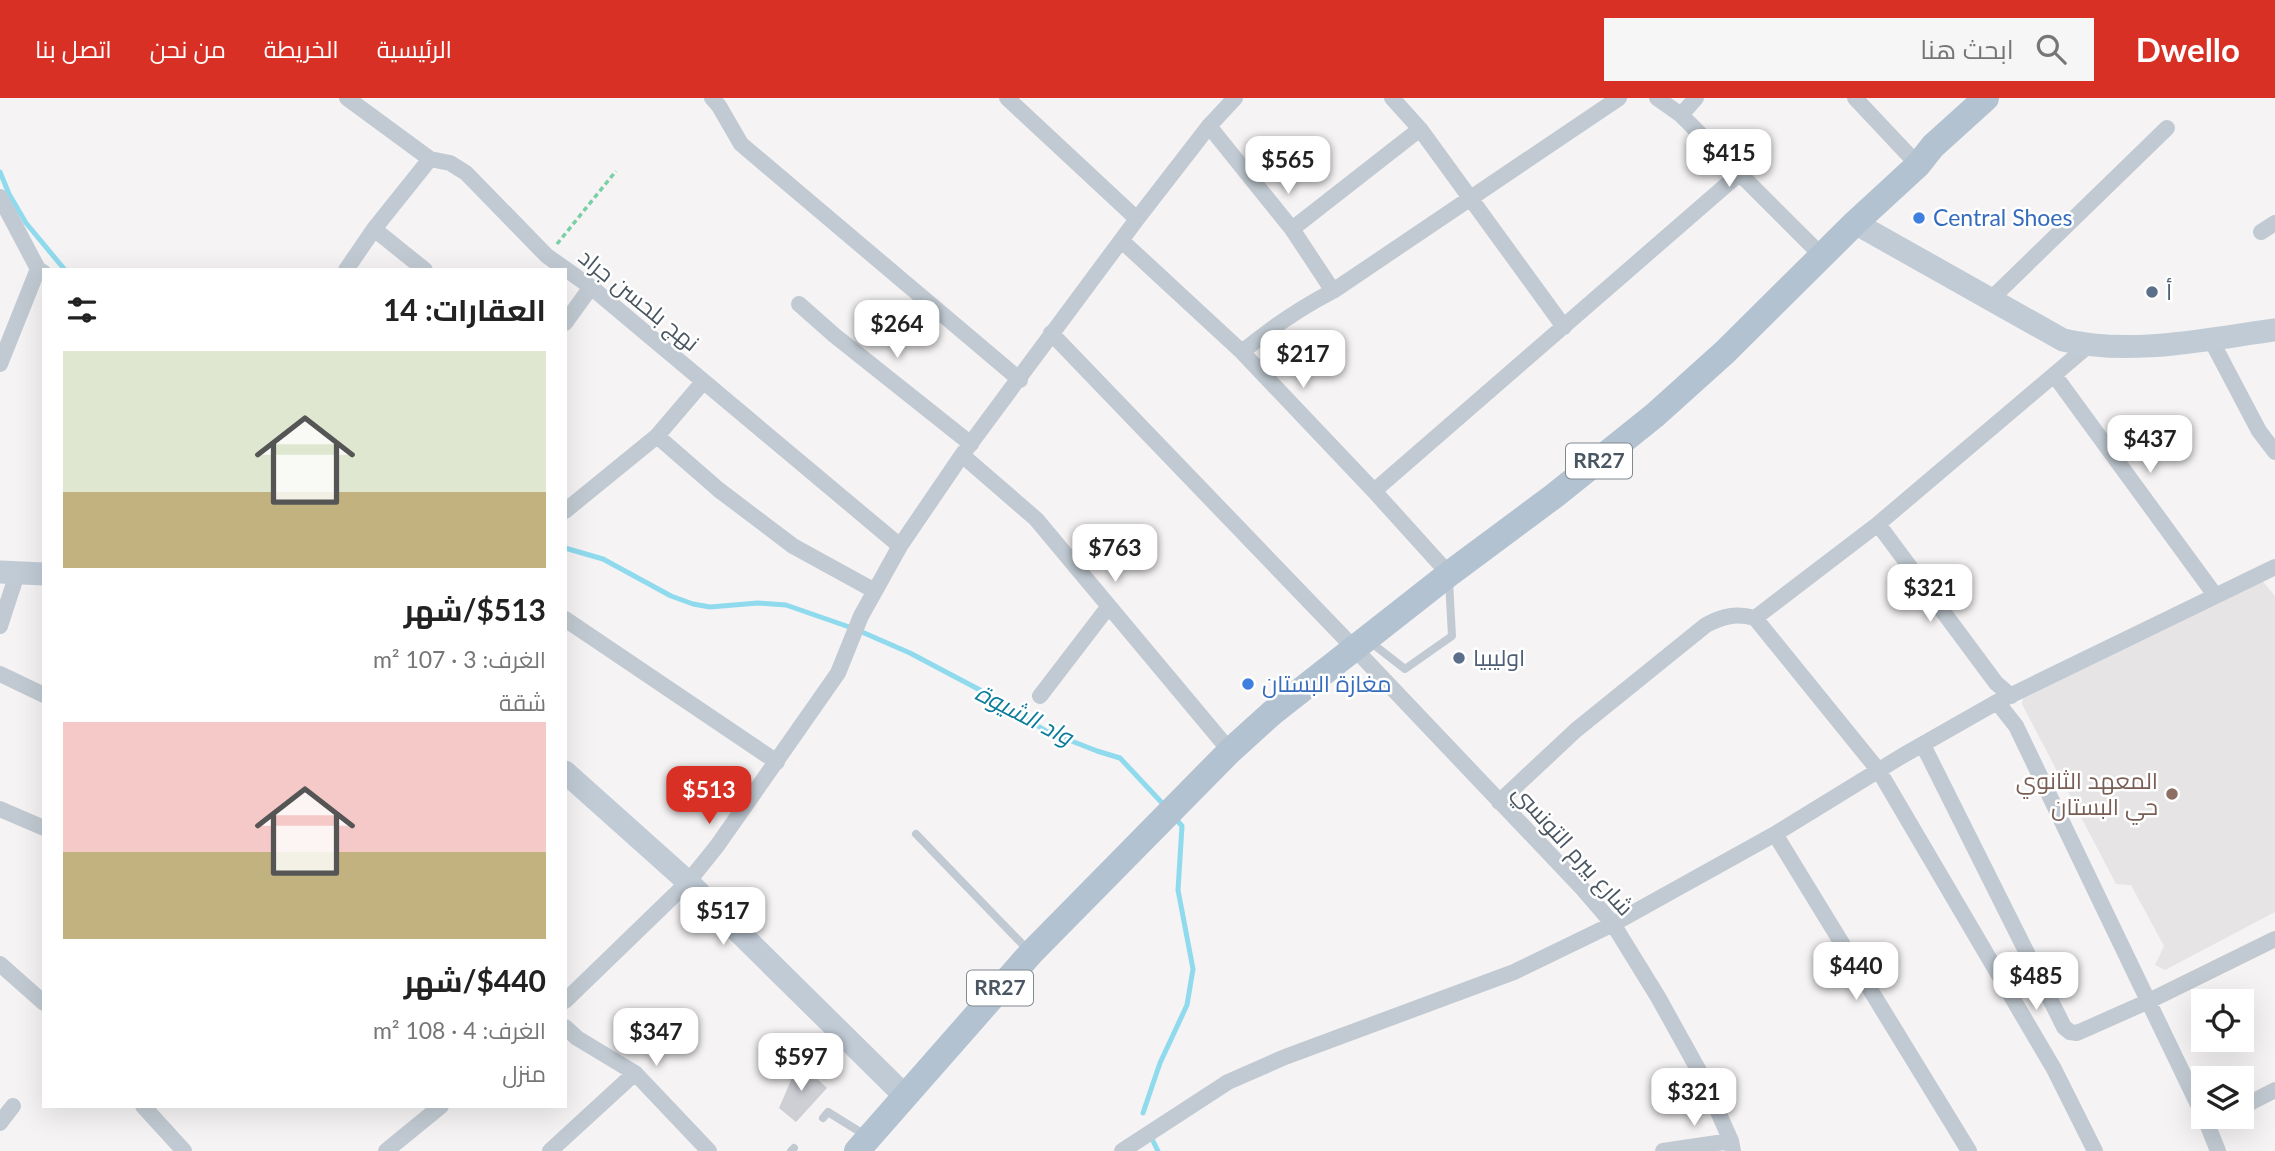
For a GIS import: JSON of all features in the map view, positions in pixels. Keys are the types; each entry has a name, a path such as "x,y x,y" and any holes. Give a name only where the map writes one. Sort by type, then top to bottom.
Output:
{"main road":[{"name":"RR27","path":"864,1145 1031,953 1230,751 1272,713 1360,643 1554,496 1655,415 1918,165 1975,101"}],"street":[{"name":"نهج بلحسن جراد","path":"347,98 430,159 450,163 466,173 547,256 564,268"},
{"path":"712,98 740,144 1020,380"},
{"path":"1007,98 1138,219"},
{"path":"1392,98 1420,129 1563,327"},
{"path":"1242,352 1300,308 1334,291 1619,98"},
{"path":"1657,98 1681,115 1822,256"},
{"path":"1681,115 1696,98"},
{"path":"1855,98 1918,165"},
{"path":"567,999 688,882 717,846 838,673 861,616 900,546 1051,334 1230,100"},
{"path":"1209,126 1292,229 1334,291"},
{"path":"1990,300 2167,128"},
{"path":"1292,229 1420,129"},
{"path":"347,268 374,229 430,159"},
{"path":"1374,491 1739,174"},
{"path":"0,197 41,271 0,364"},
{"path":"1855,223 2063,340 2088,346 2122,347 2275,330"},
{"path":"374,229 423,268"},
{"path":"1122,241 1242,352 1449,574"},
{"name":"نهج بلحسن جراد","path":"567,270 591,287 900,546"},
{"path":"567,320 591,287"},
{"path":"799,304 967,449 1036,519 1230,751"},
{"name":"شارع بيرم التونسي","path":"1051,334 1360,643 1499,802 1613,924 1704,1080 1732,1146"},
{"path":"2210,338 2259,431 2275,452"},
{"path":"1755,618 1878,524 2088,346"},
{"path":"2055,376 2215,595"},
{"path":"567,509 657,436 703,382"},
{"path":"657,436 719,490 793,546 875,592"},
{"path":"1878,524 1996,683 2191,1082"},
{"path":"1122,1151 1228,1082 1285,1057 1514,972 1613,924 1775,834 2004,699 2275,567"},
{"path":"0,626 29,572"},
{"path":"1040,696 1109,606"},
{"path":"1499,802 1576,730 1706,625 1727,615 1755,618 1879,771 2053,1069 2095,1151"},
{"path":"567,620 777,762"},
{"path":"0,674 42,694"},
{"path":"1923,745 2064,1027 2070,1032 2077,1032 2150,1001 2275,939"},
{"path":"567,774 688,882 905,1096"},
{"path":"0,809 42,827"},
{"path":"1775,834 1969,1151"},
{"path":"0,964 42,1001"},
{"path":"567,1029 577,1038 635,1073 709,1151"},
{"path":"550,1151 635,1073"},
{"path":"2254,1101 2275,1090"},
{"path":"0,1123 13,1106"},
{"path":"145,1108 184,1151"},
{"path":"386,1151 438,1108"},
{"path":"2212,1129 2218,1151"},
{"path":"1663,1151 1732,1146"}],"lane":[{"path":"1360,643 1405,669 1452,636 1449,574"},
{"path":"916,834 1031,953"},
{"path":"823,1118 828,1112 864,1145"}],"path":[{"path":"547,256 616,171"}],"shaded area":[{"name":"المعهد الثانوي حي البستان","path":"2260,578 2275,596 2275,912 2165,970 2155,965 2164,946 2131,885 2116,884 2022,704 2024,691"}],"building":[{"path":"799,1062 827,1088 796,1122 779,1108"}],"waterway":[{"name":"واد الشيوة","path":"0,172 26,223 63,268"},
{"name":"واد الشيوة","path":"567,549 603,559 671,596 693,604 710,607 758,603 786,605 855,629 910,653 980,690 1046,731 1120,758 1164,805"},
{"name":"واد الشيوة","path":"1143,1113 1160,1063 1187,1005 1193,969 1178,890 1182,826 1175,818"},
{"name":"واد الشيوة","path":"1152,1139 1158,1151"}],"place":[{"name":"Central Shoes","path":"1919,218"},
{"name":"أ","path":"2152,292"},
{"name":"اوليبيا","path":"1459,658"},
{"name":"مغازة البستان","path":"1248,684"},
{"name":"المعهد الثانوي حي البستان","path":"2172,794"}]}
